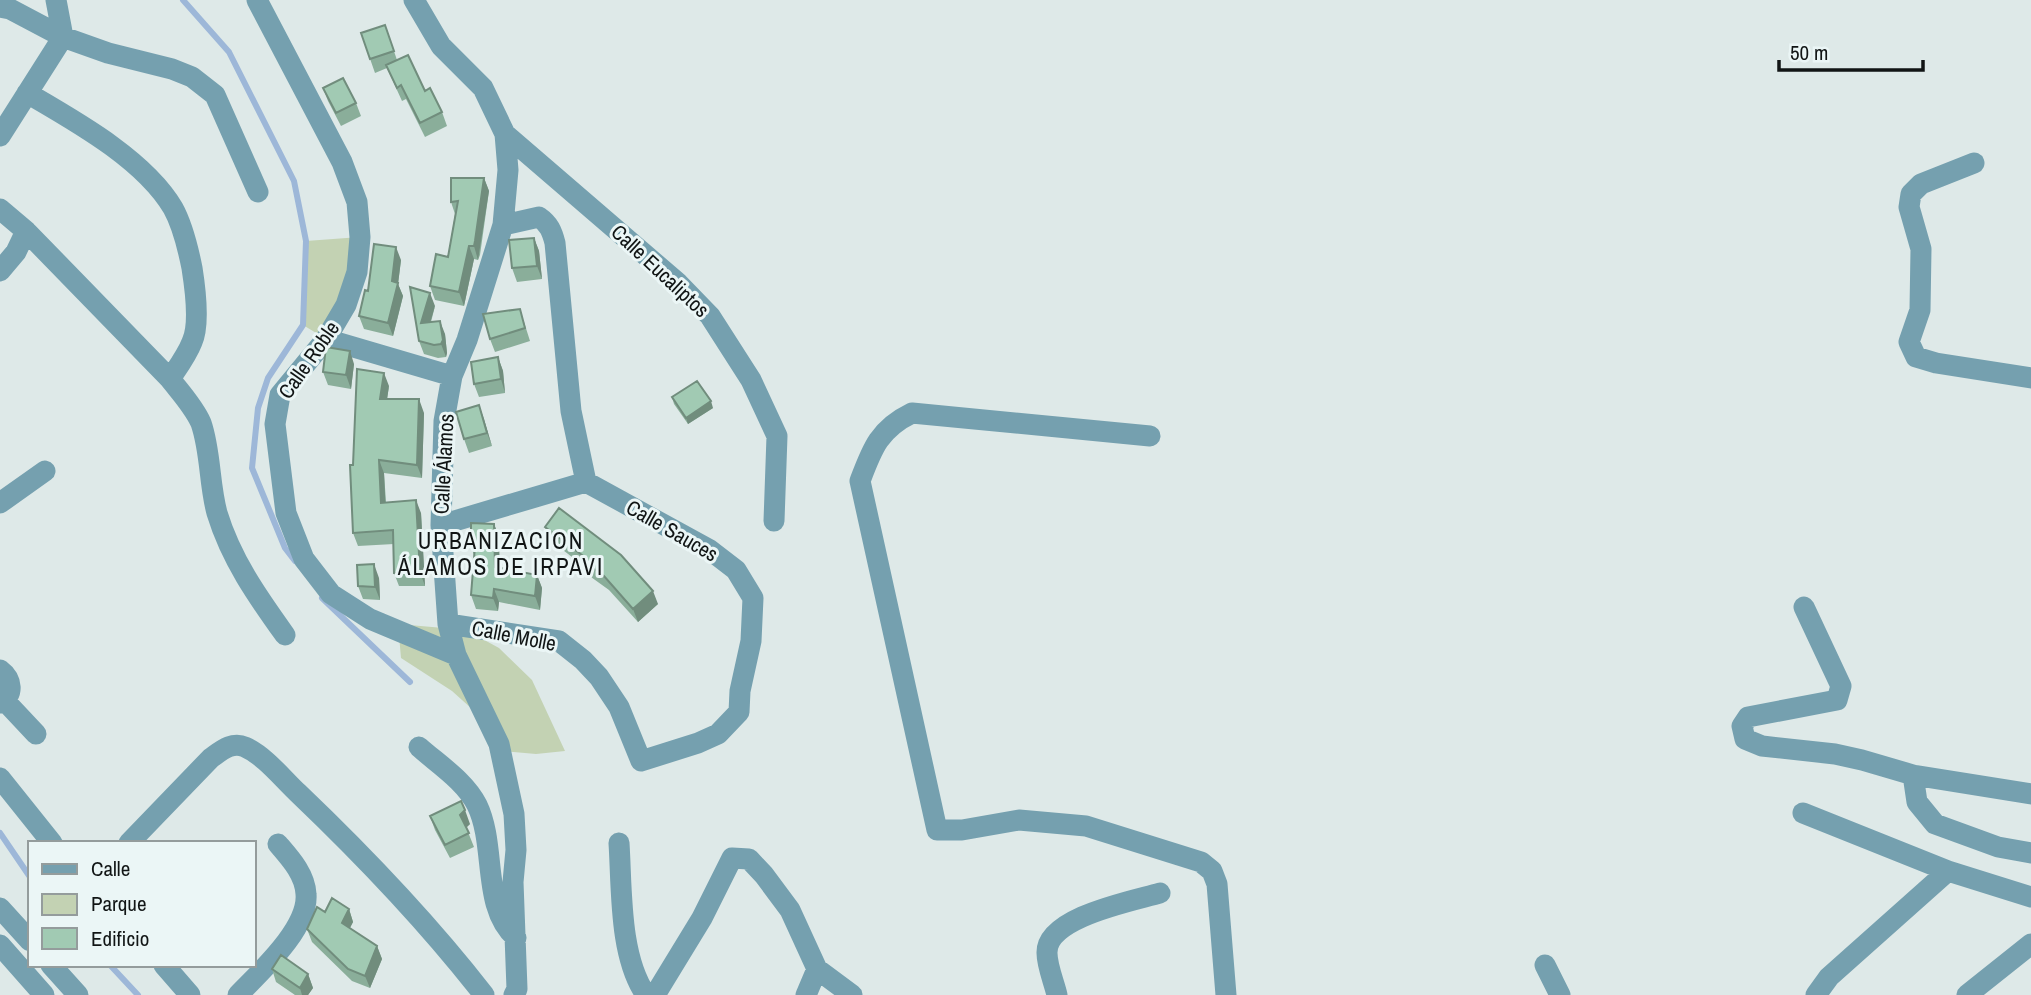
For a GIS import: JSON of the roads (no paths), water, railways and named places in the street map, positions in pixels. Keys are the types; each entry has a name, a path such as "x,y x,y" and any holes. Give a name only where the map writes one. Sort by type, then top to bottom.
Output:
{"street":[{"path":"0,136 63,37 56,0"},
{"name":"Calle Roble","path":"257,0 342,162 358,202 360,237 357,272 346,305 326,339 280,396 275,424 286,513 304,559 331,594 360,612 456,656"},
{"name":"Calle Álamos","path":"414,0 441,47 483,88 505,134 508,170 503,225 467,340 452,376 444,421 441,525 448,624 456,656 499,744 512,803 516,850 513,882 517,989 514,995"},
{"path":"0,7 10,9 63,37 192,77 215,95 258,192"},
{"path":"27,93 85,128 118,152 164,196 177,216 193,277 195,319 194,341 170,379"},
{"name":"Calle Eucaliptos","path":"505,134 678,283 710,316 751,380 777,436 774,521"},
{"path":"1974,163 1920,184 1912,194 1909,207 1920,248 1921,285 1920,310 1910,333 1910,348 1916,357 1936,363 2031,378"},
{"path":"0,209 26,231 170,379 200,422 216,511 230,550 250,586 285,635"},
{"path":"441,525 586,482 570,411 552,232 540,217 503,225"},
{"path":"0,271 16,252 26,231"},
{"path":"326,339 452,376"},
{"path":"1150,436 912,413 898,419 873,445 860,481 937,830 962,830 1019,820 1086,826 1201,862 1212,871 1217,884 1226,995"},
{"path":"0,503 45,471"},
{"name":"Calle Sauces","path":"586,482 710,550 736,570 753,598 751,641 740,691 739,712 718,734 641,761"},
{"path":"1804,607 1841,686 1837,700 1748,717 1742,726 1745,739 1762,747 1798,748 1862,760 1913,775 2031,794"},
{"name":"Calle Molle","path":"448,624 559,641 599,677 619,707 641,761"},
{"path":"0,670 7,675 11,684 10,693 2,702 36,734"},
{"path":"131,841 211,758 226,747 246,747 315,809 387,883 442,943 484,995"},
{"path":"419,747 476,801 485,824 497,908 502,921 516,938"},
{"path":"1913,775 1917,802 1935,824 1998,847 2031,853"},
{"path":"0,778 50,841"},
{"path":"1803,813 1948,871 2031,897"},
{"path":"619,843 625,929 634,971 646,995"},
{"path":"238,995 289,938 305,911 307,894 303,879 294,862 278,844"},
{"path":"655,995 702,918 732,858 749,859 764,875 790,910 817,969 852,995"},
{"path":"1816,995 1829,978 1948,871"},
{"path":"1057,995 1047,954 1048,944 1056,933 1078,918 1160,893"},
{"path":"0,908 28,939"},
{"path":"1967,995 2031,944"},
{"path":"0,945 44,995"},
{"path":"1545,965 1560,995"},
{"path":"53,967 78,995"},
{"path":"166,967 190,995"},
{"path":"806,995 817,969"}],"waterway":[{"path":"183,0 229,52 294,181 306,241 303,325 268,378 258,408 252,468 285,548 295,561"},
{"path":"322,598 410,682"},
{"path":"0,833 28,874"},
{"path":"112,967 138,995"}],"district":[{"name":"URBANIZACION ÁLAMOS DE IRPAVI","path":"501,554"}]}
